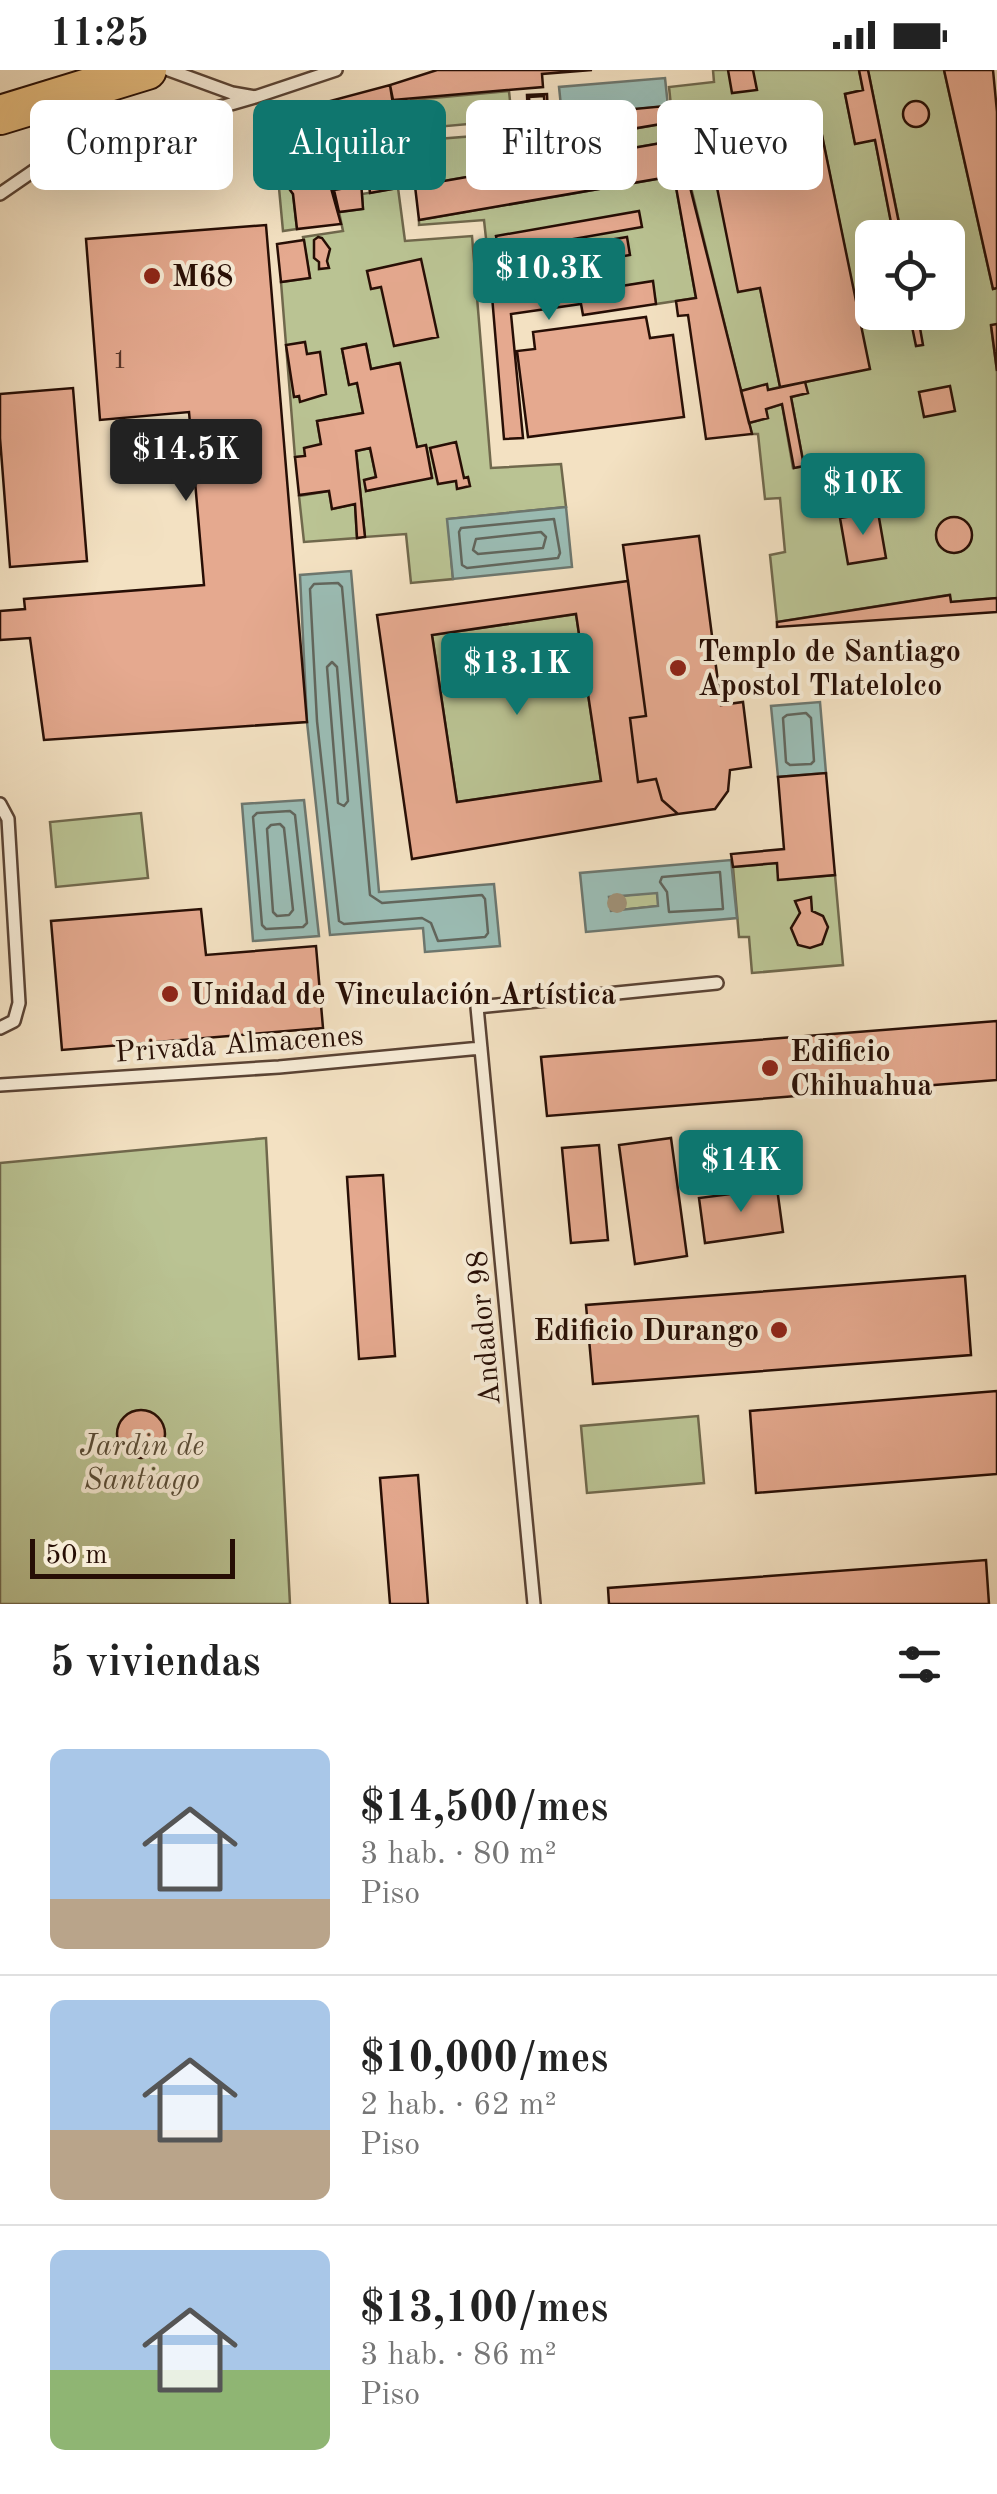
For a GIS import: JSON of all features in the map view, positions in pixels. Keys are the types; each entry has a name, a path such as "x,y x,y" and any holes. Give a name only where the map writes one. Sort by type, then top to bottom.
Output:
{"main road":[{"path":"0,115 148,70"}],"lane":[{"path":"169,70 255,96"},
{"path":"0,194 58,154 336,70"},
{"path":"0,804 8,819 20,1003 14,1022 0,1028"},
{"name":"Andador 98","path":"534,1604 477,1006 717,983"},
{"name":"Privada Almacenes","path":"0,1085 279,1067 481,1048"}],"green space":[{"path":"713,70 859,70 863,90 845,94 855,143 875,140 891,220 855,220 855,299 823,141 823,100 670,100 669,87 714,82"},
{"path":"868,70 944,70 993,289 997,288 997,324 991,326 997,371 997,598 951,602 949,595 777,622 770,555 785,552 780,498 765,499 758,434 752,434 749,423 767,418 766,409 782,404 793,468 804,466 791,397 807,393 805,382 869,368 861,330 965,330 965,220 899,220"},
{"path":"509,91 510,100 466,100 466,124 446,126 446,100 411,100"},
{"path":"657,125 657,144 637,147 637,128"},
{"path":"466,137 466,177 446,181 446,138"},
{"path":"657,179 657,190 677,190 696,298 656,304 652,282 596,290 592,272 491,284 484,220 419,225 419,220 593,190 637,190 637,182"},
{"path":"279,190 290,190 297,229 283,231"},
{"path":"398,190 405,241 472,236 491,468 561,464 566,507 448,519 453,579 411,583 406,534 365,537 356,451 370,448 376,477 367,491 432,477 426,446 417,447 399,363 371,369 366,344 342,349 349,384 357,383 363,413 317,421 321,444 305,456 295,457 281,282 310,278 303,237 343,231 339,212 363,209 362,194"},
{"path":"692,190 725,190 760,288 780,387 768,390 766,385 741,391"},
{"path":"329,491 332,509 355,504 357,538 304,542 299,496"},
{"path":"576,614 601,781 457,802 432,635"},
{"path":"141,813 148,878 56,887 50,822"},
{"path":"777,863 779,880 835,875 843,965 752,973 749,937 739,937 733,867"},
{"path":"657,892 659,906 611,911 609,897"},
{"name":"Jardin de Santiago","path":"266,1138 290,1604 0,1604 0,1163"},
{"path":"698,1416 704,1483 587,1493 581,1426"}],"water":[{"path":"665,78 667,100 657,100 657,107 637,109 637,100 560,100 559,87"},
{"path":"566,507 572,567 453,579 447,519"},
{"path":"351,571 379,892 494,884 500,946 425,952 423,928 330,935 307,722 300,575"},
{"path":"820,702 826,773 778,777 771,706"},
{"path":"304,800 319,936 253,941 242,804"},
{"path":"731,860 737,918 586,932 580,873","holes":["657,893 658,906 611,911 609,897"]}],"building":[{"path":"437,70 592,70 542,74 543,87 393,100 390,85"},
{"path":"728,70 753,70 757,90 732,93"},
{"path":"859,70 868,70 898,220 891,220 875,140 855,144 845,94 863,90"},
{"path":"944,70 993,70 997,112 997,288 993,289"},
{"path":"390,85 392,100 334,100"},
{"path":"547,94 547,100 527,100 527,95"},
{"path":"916,101 925,105 929,114 925,123 916,127 907,123 903,114 907,105"},
{"path":"657,107 657,125 637,128 637,109"},
{"path":"823,140 855,296 855,330 862,330 870,369 780,387 760,288 738,292 717,190 823,190"},
{"path":"657,144 657,179 637,182 637,147"},
{"path":"466,177 466,190 593,190 419,220 415,190 446,190 446,181"},
{"path":"290,190 332,190 341,224 297,229"},
{"path":"334,190 362,190 363,209 339,212"},
{"path":"677,190 691,190 752,434 706,439 688,315 678,316 676,301 696,298"},
{"path":"639,211 642,227 499,252 496,236"},
{"path":"266,225 307,722 44,740 30,638 0,640 0,611 25,609 24,599 204,585 189,412 100,420 86,239"},
{"path":"318,237 330,249 329,268 319,269 314,258 314,240"},
{"path":"627,237 630,255 512,275 509,257"},
{"path":"304,240 310,278 281,282 277,244"},
{"path":"421,259 438,337 394,346 381,287 371,289 367,271"},
{"path":"593,272 596,290 653,281 656,304 583,315 581,304 511,314 523,438 504,439 491,284"},
{"path":"646,317 650,338 673,335 684,417 528,437 517,351 535,349 533,332"},
{"path":"997,324 997,371 991,325"},
{"path":"913,330 920,330 923,345 916,346"},
{"path":"305,342 307,354 320,352 326,394 300,402 299,396 294,397 286,345"},
{"path":"366,344 371,369 400,363 417,447 426,445 432,478 366,491 364,480 376,477 370,448 356,451 365,537 357,538 355,504 332,509 329,491 299,495 295,457 305,456 304,448 321,444 317,421 363,413 357,383 349,385 342,349"},
{"path":"805,382 808,393 791,397 804,466 794,468 782,404 766,409 768,418 749,423 741,391 767,384 768,390"},
{"path":"950,386 955,411 924,417 919,392"},
{"path":"73,388 87,561 10,567 0,394"},
{"path":"456,442 464,478 468,477 470,486 457,489 456,481 438,484 430,448"},
{"path":"878,512 886,558 848,564 840,518"},
{"path":"954,517 967,522 972,535 967,548 954,553 941,548 936,535 941,522"},
{"name":"Templo de Santiago Apostol Tlatelolco","path":"699,536 721,705 743,702 751,767 730,770 728,791 715,809 678,814 662,800 656,779 638,782 630,718 646,716 623,545"},
{"path":"628,581 646,716 630,718 638,782 656,779 662,800 678,814 412,859 377,615","holes":["576,614 601,781 457,802 432,635"]},
{"path":"950,595 951,602 997,598 997,612 777,627 777,622"},
{"path":"826,773 835,875 778,880 777,863 733,867 731,854 784,849 778,777"},
{"path":"811,897 812,911 823,916 828,927 822,944 810,948 798,945 791,928 800,913 795,901"},
{"path":"201,909 206,955 316,946 323,1028 62,1050 51,921"},
{"name":"Edificio Chihuahua","path":"997,1021 997,1080 547,1116 541,1057"},
{"path":"671,1138 687,1256 635,1264 619,1145"},
{"path":"599,1145 608,1240 571,1243 562,1148"},
{"path":"383,1175 395,1356 359,1359 347,1177"},
{"path":"777,1188 783,1232 705,1243 699,1198"},
{"name":"Edificio Durango","path":"965,1276 971,1355 593,1384 586,1305"},
{"path":"997,1391 997,1474 756,1493 750,1411"},
{"path":"141,1410 158,1417 165,1434 158,1451 141,1458 124,1451 117,1434 124,1417"},
{"path":"418,1475 428,1604 390,1604 380,1478"},
{"path":"986,1560 989,1604 609,1604 608,1588"}],"place":[{"name":"M68","path":"152,276"},
{"name":"Templo de Santiago Apostol Tlatelolco","path":"678,668"},
{"name":"Unidad de Vinculación Artística","path":"170,994"},
{"name":"Edificio Chihuahua","path":"770,1068"},
{"name":"Edificio Durango","path":"779,1330"}]}
